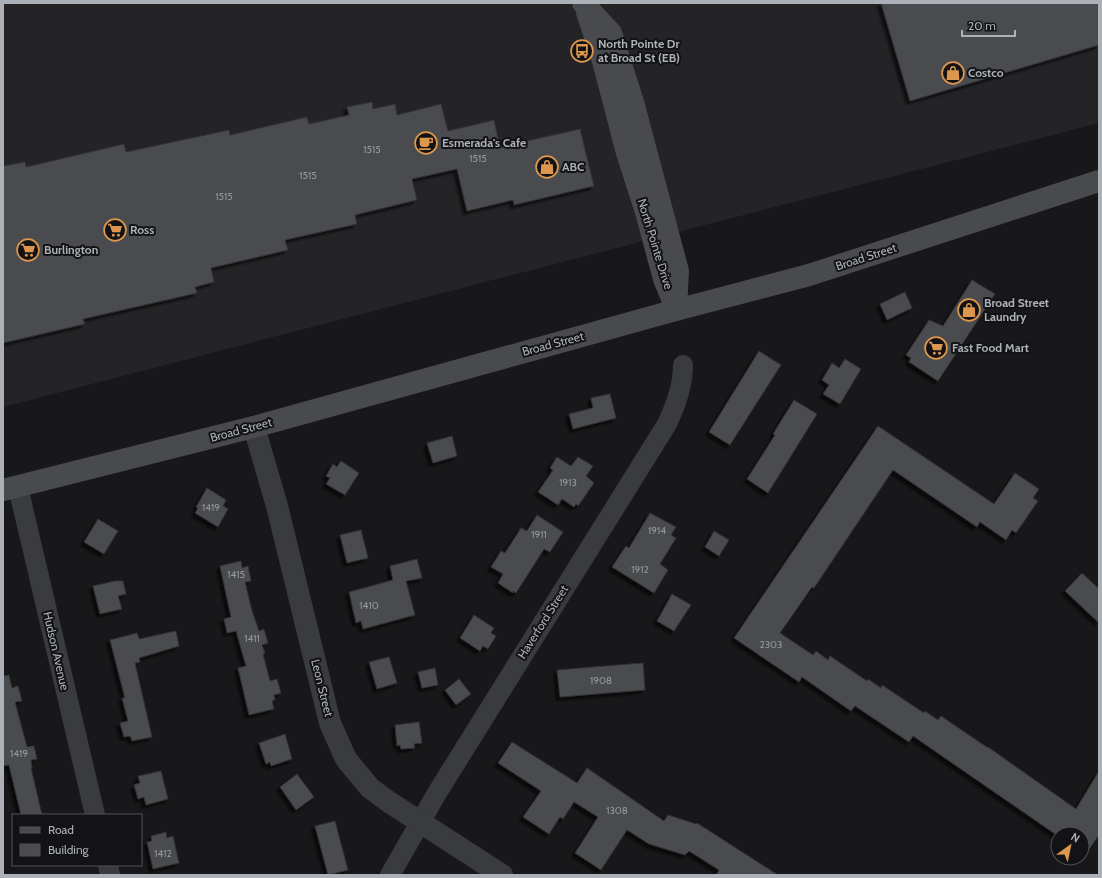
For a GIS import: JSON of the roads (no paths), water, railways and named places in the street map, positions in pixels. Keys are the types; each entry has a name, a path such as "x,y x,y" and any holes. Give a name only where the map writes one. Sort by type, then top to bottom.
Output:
{"main road":[{"name":"North Pointe Drive","path":"584,4 603,61 627,153 646,212 664,279 676,310"},
{"name":"Broad Street","path":"10,489 254,426 809,275 1099,181"}],"street":[{"name":"Haverford Street","path":"390,875 541,624 667,424 679,394 683,375 683,365"},
{"name":"Leon Street","path":"254,426 277,506 330,723 346,759 370,788 502,875"},
{"name":"Hudson Avenue","path":"10,489 95,814"}],"place":[{"name":"North Pointe Dr at Broad St (EB)","path":"582,51"},
{"name":"Costco","path":"953,73"},
{"name":"Esmerada's Cafe","path":"426,143"},
{"name":"ABC","path":"547,167"},
{"name":"Ross","path":"115,230"},
{"name":"Burlington","path":"28,250"},
{"name":"Broad Street Laundry","path":"969,310"},
{"name":"Fast Food Mart","path":"936,348"}]}
